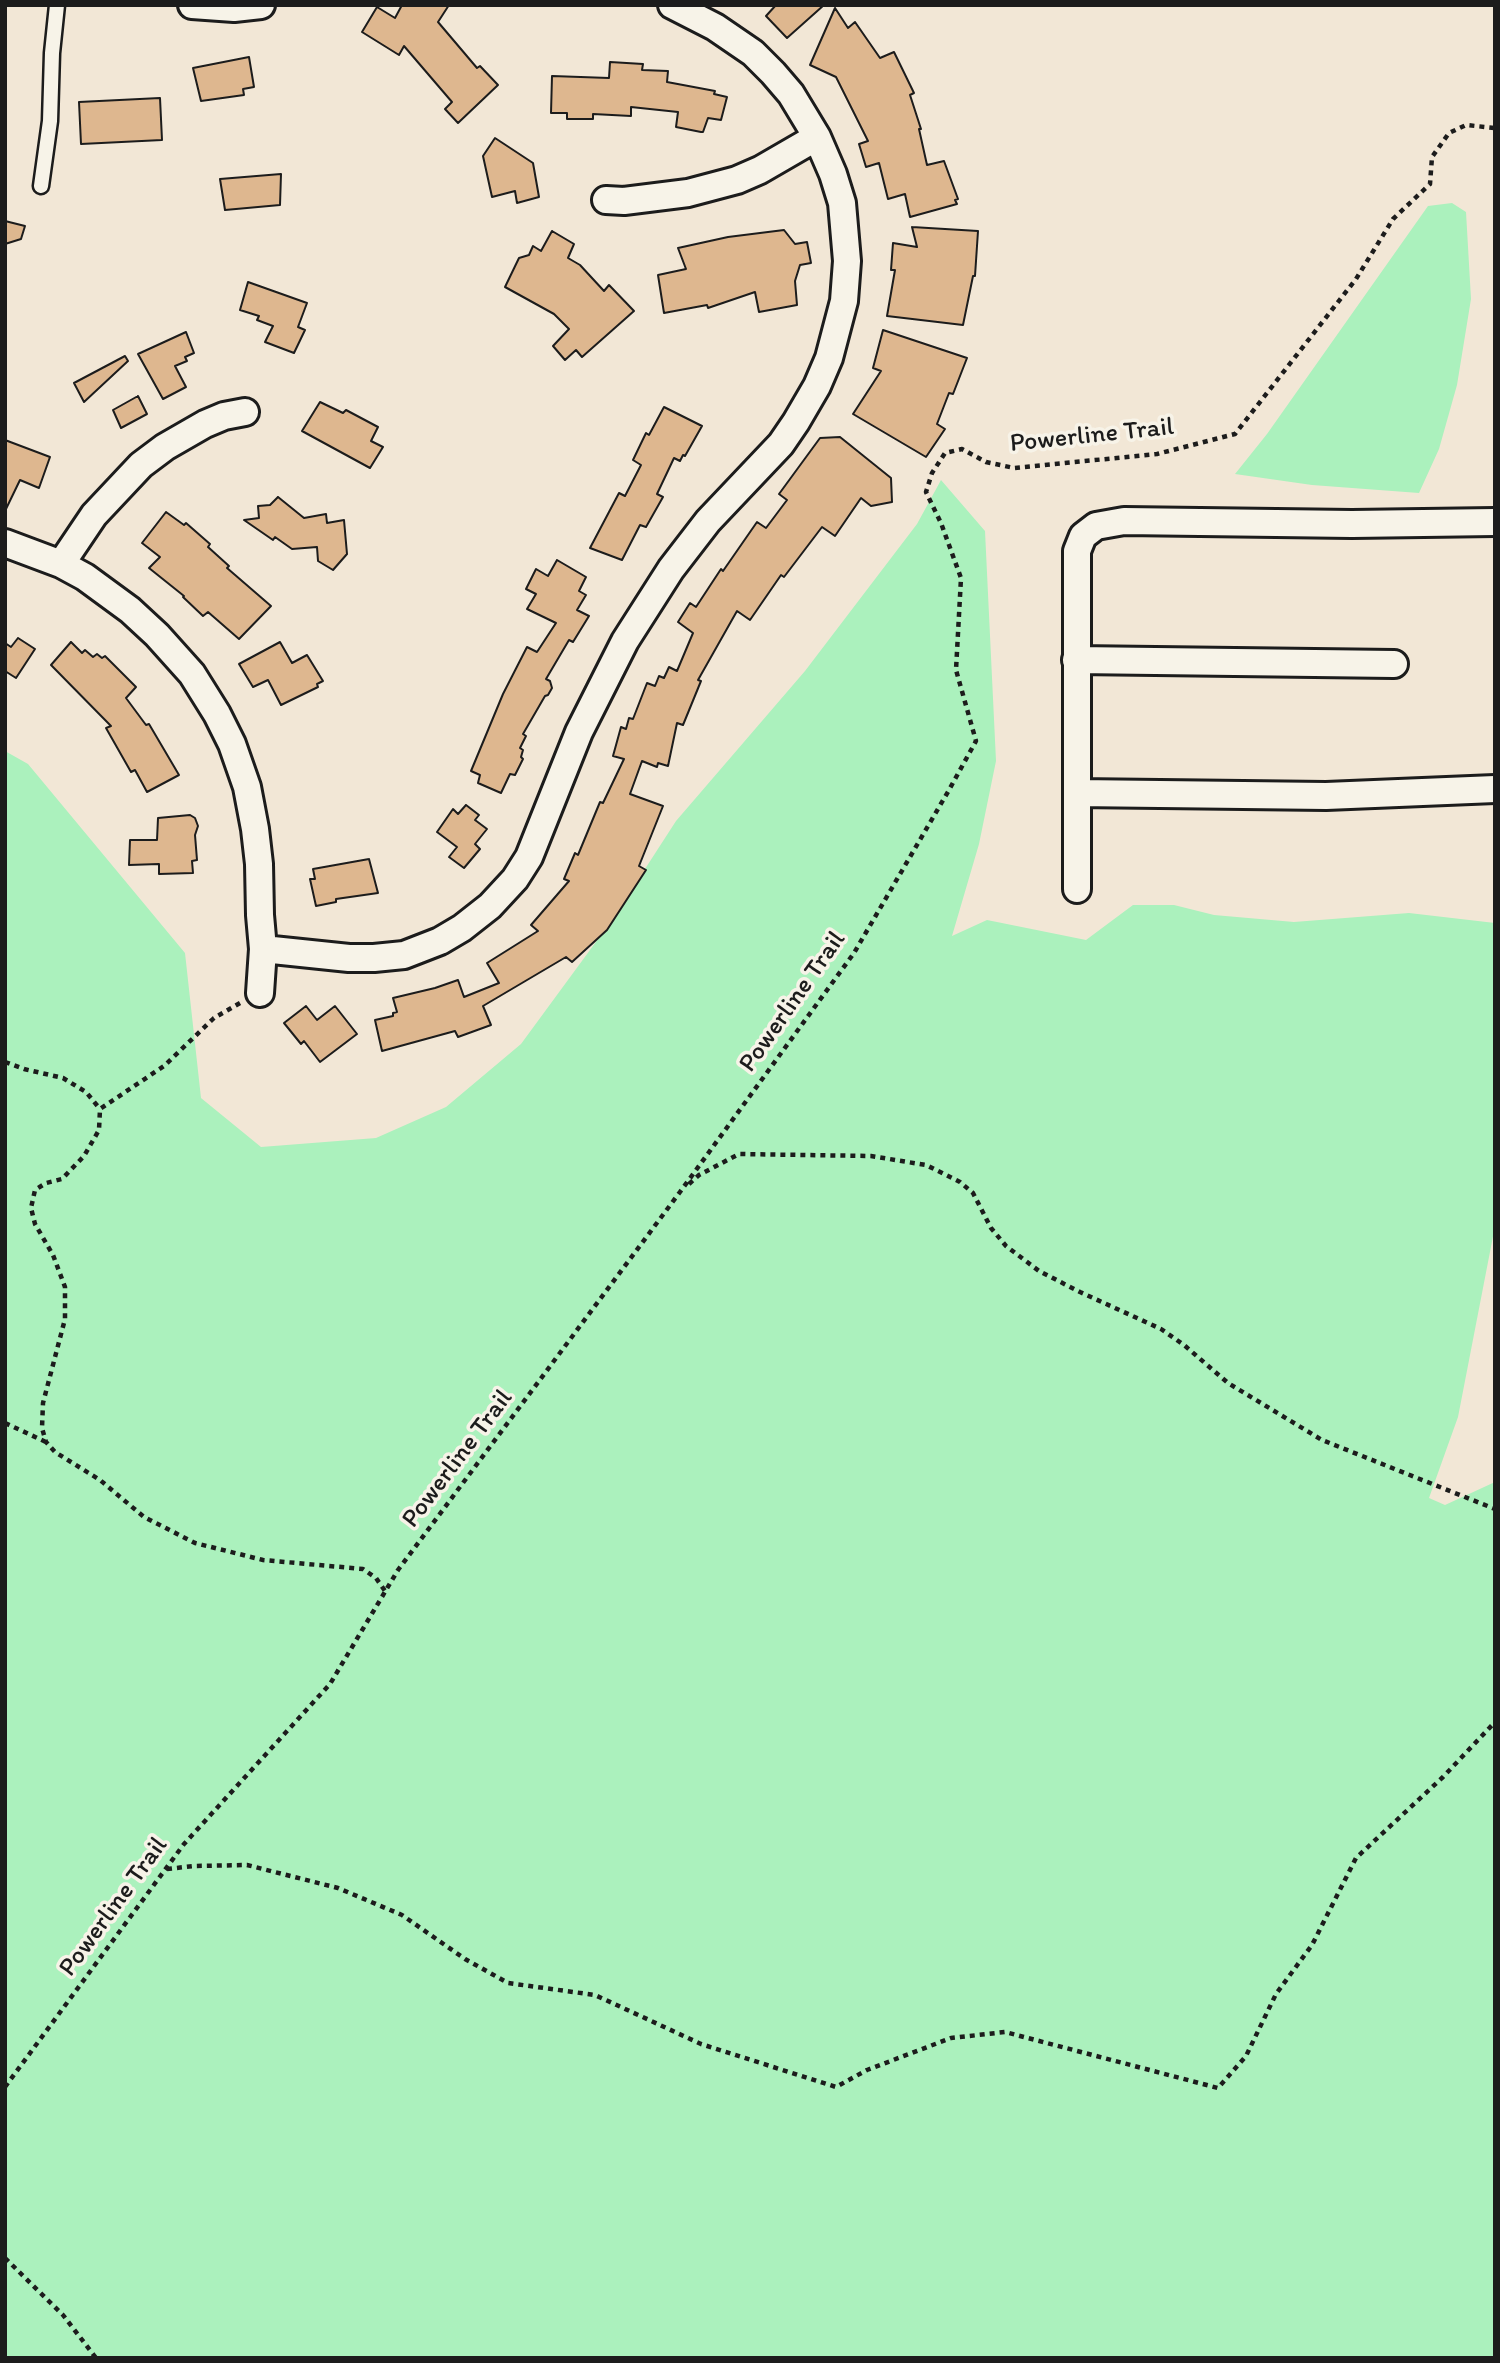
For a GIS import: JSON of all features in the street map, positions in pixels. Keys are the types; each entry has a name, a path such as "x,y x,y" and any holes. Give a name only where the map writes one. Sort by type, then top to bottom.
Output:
{"street":[{"path":"192,5 233,8 261,5"},
{"path":"263,949 349,958 404,954 440,941 490,906 529,858 584,721 625,641 671,569 708,521 780,444 817,386 829,358 844,301 846,232 834,174 817,137 791,94 753,53 715,27 672,5"},
{"path":"606,200 624,201 688,193 737,180 817,137"},
{"path":"61,564 115,489 141,465 164,447 205,424 245,412"},
{"path":"1077,889 1077,551 1083,536 1096,526 1124,521 1352,524 1495,522"},
{"path":"5,543 61,564 130,610 192,674 217,715 232,744 247,787 259,864 263,949 260,993"},
{"path":"1076,660 1394,664"},
{"path":"1077,793 1326,796 1495,789"}],"lane":[{"path":"41,186 50,121 57,5"}],"path":[{"name":"Powerline Trail","path":"5,2087 184,1844 330,1684 398,1570 680,1192 854,953 976,741 956,670 961,578 941,523 926,492 932,473 945,453 962,449 986,462 1014,468 1157,454 1235,434 1356,279 1393,219 1430,184 1432,157 1449,133 1466,125 1495,128"},
{"path":"100,1109 164,1066 214,1018 260,993"},
{"path":"5,1062 63,1078 86,1092 100,1109 99,1130 84,1156 62,1179 46,1183 35,1190 31,1208 35,1224 53,1255 65,1287 65,1319 43,1403 42,1428 46,1442"},
{"path":"680,1192 699,1175 739,1154 871,1156 926,1165 960,1182 973,1193 992,1228 1006,1246 1039,1270 1161,1329 1228,1383 1322,1440 1495,1509"},
{"path":"5,1423 46,1442 55,1452 100,1480 144,1517 195,1543 263,1560 363,1570 376,1578 385,1591"},
{"path":"166,1869 247,1865 338,1888 402,1915 466,1959 508,1983 595,1995 701,2044 836,2087 867,2070 951,2038 1005,2032 1219,2088 1246,2056 1276,1994 1312,1945 1356,1858 1443,1777 1495,1722"},
{"path":"5,2258 63,2315 96,2358"}],"green space":[{"path":"1452,203 1466,212 1471,299 1457,385 1439,449 1419,493 1312,485 1235,474 1267,434 1428,206"},
{"path":"941,480 985,531 996,761 979,844 952,936 987,920 1086,940 1133,905 1174,905 1214,915 1294,922 1409,913 1495,923 1495,1226 1458,1417 1429,1498 1445,1505 1495,1482 1495,2358 5,2358 5,751 28,764 185,953 201,1098 261,1147 376,1138 446,1107 521,1044 612,920 676,821 805,671 917,524"}],"building":[{"path":"402,5 449,5 438,22 477,68 480,66 498,85 458,123 445,109 452,102 404,46 399,55 362,32 377,7 395,18"},
{"path":"776,5 824,5 787,38 766,16"},
{"path":"835,8 848,28 855,22 880,58 894,52 914,93 910,95 921,129 927,165 944,161 958,199 955,200 957,204 910,217 905,194 888,199 879,163 866,167 859,144 868,141 836,77 810,65"},
{"path":"249,57 254,87 243,89 244,95 201,101 193,68"},
{"path":"610,62 643,64 642,70 668,71 667,82 715,91 714,94 727,97 721,120 708,118 701,132 676,127 678,112 631,107 631,116 593,114 593,119 567,119 567,113 551,113 552,76 609,78"},
{"path":"160,98 162,140 81,144 79,102"},
{"path":"495,138 533,163 539,197 517,203 515,191 492,197 483,156"},
{"path":"281,174 280,205 225,210 220,179"},
{"path":"5,221 25,226 21,239 5,244"},
{"path":"912,227 978,231 975,276 963,325 887,316 895,270 891,270 893,243 917,247"},
{"path":"784,230 795,244 807,242 811,263 800,265 795,281 797,305 759,312 755,292 708,308 707,305 664,313 658,275 686,269 678,248 728,237"},
{"path":"552,231 574,244 568,258 580,265 604,291 609,285 634,311 582,357 576,350 565,360 553,346 569,329 554,314 505,287 519,258 529,255 533,246 541,251"},
{"path":"248,282 307,303 298,327 305,330 294,353 265,342 273,326 257,320 259,316 240,310"},
{"path":"883,330 967,358 953,394 949,393 937,424 945,429 926,457 853,414 881,371 873,368"},
{"path":"186,332 194,353 185,357 187,361 175,366 186,387 163,399 138,354"},
{"path":"125,356 128,361 84,402 74,383"},
{"path":"138,396 147,414 121,428 113,410"},
{"path":"320,402 343,413 346,410 378,427 371,441 383,447 370,468 302,431"},
{"path":"664,407 702,426 685,456 683,455 680,461 674,458 657,494 663,497 646,527 640,525 622,560 590,548 619,493 625,496 641,465 633,460 646,433 649,435"},
{"path":"840,437 891,478 892,502 871,506 861,498 835,536 822,527 784,577 781,575 750,620 737,611 698,680 701,681 683,725 677,723 668,766 658,763 657,767 642,761 630,794 663,806 639,866 646,870 607,930 572,962 566,957 483,1006 491,1025 458,1037 455,1031 382,1051 375,1020 393,1016 393,1013 397,1012 393,998 458,980 464,997 499,983 487,963 538,931 531,925 569,881 564,879 575,853 578,855 600,802 603,803 624,759 613,756 621,727 626,729 629,718 633,719 647,683 655,686 659,676 664,678 669,667 677,671 693,633 678,622 690,603 696,607 757,522 766,528 787,500 779,494 820,438"},
{"path":"5,440 50,457 39,488 20,480 5,511"},
{"path":"278,497 304,518 326,514 327,523 344,520 347,554 333,570 318,561 317,547 292,549 275,537 273,540 244,520 259,518 258,506 270,505"},
{"path":"166,512 184,525 186,523 210,544 208,547 229,566 227,568 271,606 239,639 208,612 203,616 184,596 149,568 160,557 142,543"},
{"path":"557,560 586,577 579,591 586,595 577,610 589,616 573,642 569,640 546,679 550,681 552,688 523,734 526,736 520,748 523,750 523,759 515,775 510,774 501,793 478,783 480,775 471,771 503,694 527,647 537,652 556,623 527,609 536,594 526,589 536,569 548,576"},
{"path":"18,638 35,649 16,678 5,671 5,643 11,647"},
{"path":"71,642 82,653 85,650 93,657 97,654 102,658 105,656 136,687 126,698 146,725 149,724 179,775 147,792 135,770 131,772 106,728 111,726 51,665"},
{"path":"280,642 292,663 307,655 323,681 317,684 318,687 281,705 268,680 253,687 239,664"},
{"path":"466,805 479,815 475,820 487,829 475,844 480,849 464,868 449,857 457,847 437,832 453,809 458,814"},
{"path":"190,815 195,818 198,826 195,835 197,860 192,861 193,873 159,874 159,864 129,865 130,840 157,840 158,818"},
{"path":"369,859 378,893 336,899 336,902 316,906 310,879 315,879 313,869"},
{"path":"306,1006 317,1020 335,1006 357,1034 320,1062 304,1041 301,1044 284,1023"}]}
